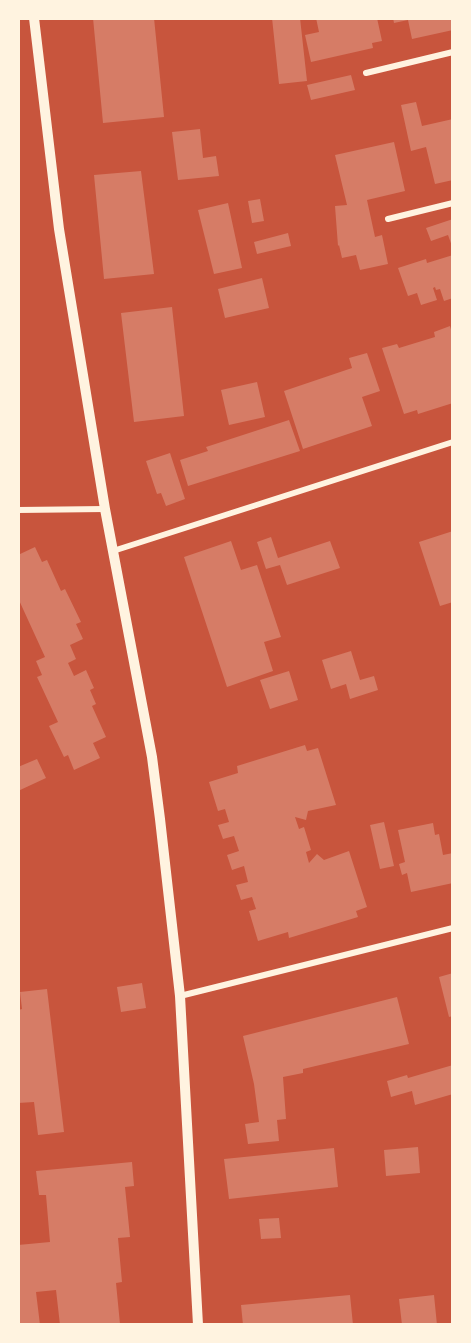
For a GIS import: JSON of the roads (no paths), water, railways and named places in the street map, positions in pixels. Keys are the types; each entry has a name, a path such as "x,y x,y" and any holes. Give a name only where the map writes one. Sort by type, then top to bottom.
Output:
{"street":[{"path":"34,18 59,229 105,509 152,757 180,996 198,1325"},
{"path":"366,73 453,52"},
{"path":"388,219 453,204"},
{"path":"113,551 453,442"},
{"path":"18,510 105,509"},
{"path":"180,996 453,928"}]}
